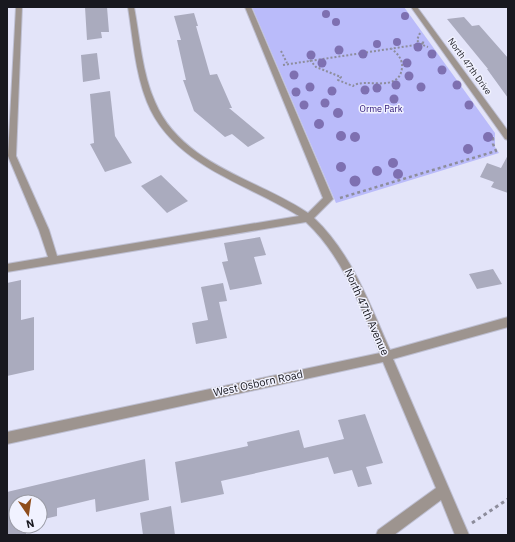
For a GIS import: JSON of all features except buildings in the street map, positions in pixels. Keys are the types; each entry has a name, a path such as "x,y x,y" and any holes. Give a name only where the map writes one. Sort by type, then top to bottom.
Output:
{"street":[{"path":"19,7 12,156 44,230 54,261"},
{"name":"North 47th Avenue","path":"131,7 147,95 156,114 172,136 197,158 215,169 270,195 308,218 328,238 340,254 354,279 461,533"},
{"path":"7,268 308,218 328,199 248,7"},
{"name":"North 47th Drive","path":"414,7 508,137"},
{"name":"West Osborn Road","path":"7,438 387,356 508,322"},
{"path":"383,535 443,490"}],"path":[{"path":"421,32 417,40 420,44 431,47"},
{"path":"282,65 287,63 420,44 424,42 440,42"},
{"path":"310,60 316,68 341,77 338,80 353,86 357,82 375,84 384,83 397,78 402,70 399,56 392,48"},
{"path":"281,51 287,63"},
{"path":"337,198 496,151 493,144 493,137"},
{"path":"480,518 508,499"}],"green space":[{"name":"Orme Park","path":"252,7 404,7 495,133 495,147 499,153 336,203"}]}
